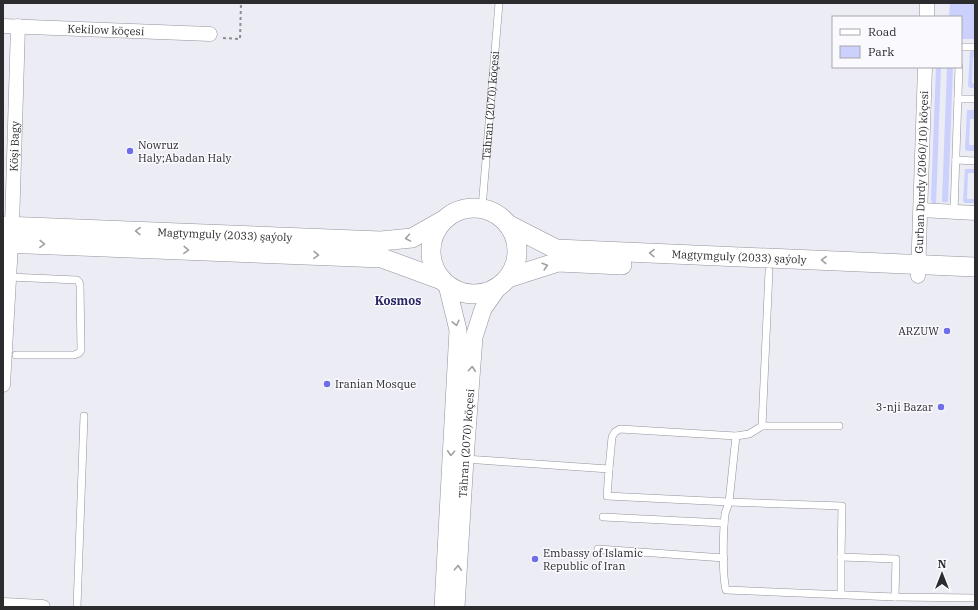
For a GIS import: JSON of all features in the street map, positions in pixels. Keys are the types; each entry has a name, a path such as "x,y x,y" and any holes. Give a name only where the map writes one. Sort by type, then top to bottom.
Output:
{"main road":[{"path":"482,208 497,214 509,225 513,232 517,248 515,264 503,282 484,293 469,294 454,289 445,283 433,266 430,250 434,235 442,221 456,211 482,208"},
{"name":"Magtymguly (2033) şaýoly","path":"7,234 382,241 412,238 442,221"},
{"name":"Magtymguly (2033) şaýoly","path":"509,225 556,249 918,270 975,279"},
{"name":"Magtymguly (2033) şaýoly","path":"7,234 382,258 445,283"},
{"name":"Magtymguly (2033) şaýoly","path":"503,282 558,262 769,271 918,270 975,267"}],"street":[{"path":"926,16 927,3"},
{"name":"Kekilow köçesi","path":"3,26 216,36"},
{"name":"Köşi Bagy","path":"3,385 8,356 7,234 18,26"},
{"name":"Gurban Durdy (2060/10) köçesi","path":"918,270 925,68"},
{"path":"921,210 975,213"},
{"name":"Tähran (2070) köçesi","path":"456,607 474,337 484,309 503,282"},
{"name":"Tähran (2070) köçesi","path":"443,607 458,330 445,283"},
{"path":"3,606 43,607"}],"lane":[{"name":"Tähran (2070) köçesi","path":"482,208 499,3"},
{"path":"962,46 975,46"},
{"path":"954,212 959,68"},
{"path":"958,99 975,99"},
{"path":"956,160 975,161"},
{"path":"7,268 77,280 79,282 81,350 79,353 74,355 8,356"},
{"path":"762,426 769,271"},
{"path":"77,607 84,416"},
{"path":"839,426 762,426 749,434 736,436 620,429 615,432 612,437 607,496 842,506 841,594"},
{"path":"736,436 729,502 725,513 724,524 725,588 727,591 895,597 975,598"},
{"path":"465,459 609,469"},
{"path":"603,517 724,524"},
{"path":"598,549 724,558"},
{"path":"841,557 896,559 895,597"}],"path":[{"path":"216,36 240,39 241,3"}],"green space":[{"path":"950,3 975,3 975,39 962,39 962,16 949,16"},
{"path":"970,50 975,50 975,57 973,57 972,83 975,84 975,88 970,88 968,86"},
{"path":"936,68 941,68 936,205 932,203"},
{"path":"947,68 953,68 948,202 942,202"},
{"path":"967,110 975,110 975,119 970,119 969,145 975,145 975,151 967,151 965,149"},
{"path":"965,169 975,169 975,173 968,173 967,199 975,199 975,203 965,203 963,201"}],"place":[{"name":"Nowruz Haly;Abadan Haly","path":"130,151"},
{"name":"ARZUW","path":"947,331"},
{"name":"Iranian Mosque","path":"327,384"},
{"name":"3-nji Bazar","path":"941,407"},
{"name":"Embassy of Islamic Republic of Iran","path":"535,559"}],"district":[{"name":"Kosmos","path":"398,300"}]}
